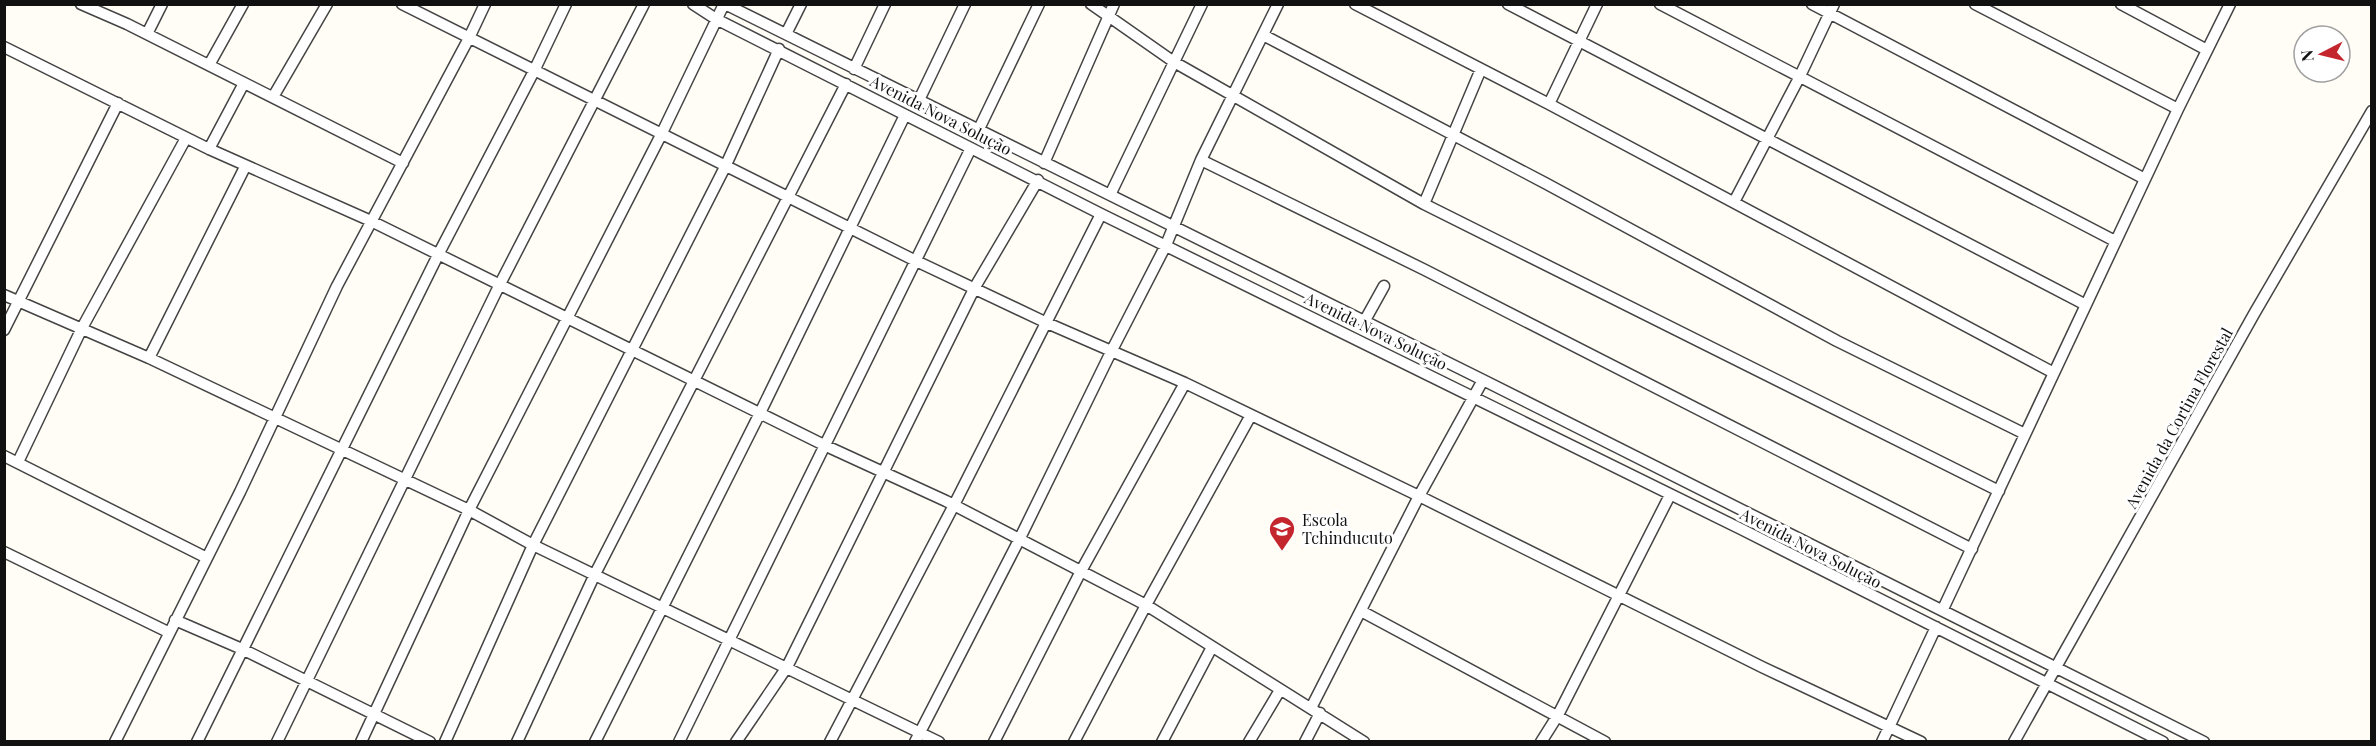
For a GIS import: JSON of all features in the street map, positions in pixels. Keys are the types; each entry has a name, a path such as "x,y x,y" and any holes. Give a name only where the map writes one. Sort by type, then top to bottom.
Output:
{"street":[{"path":"81,4 147,34 403,163"},
{"path":"147,34 162,4"},
{"path":"209,65 243,4"},
{"path":"273,97 327,4"},
{"path":"402,4 914,260 1251,415 1762,667 1921,741"},
{"path":"115,741 207,558 304,351 485,4"},
{"path":"197,741 438,255 534,71 566,4"},
{"path":"277,741 500,286 644,4"},
{"name":"Avenida Nova Solução","path":"693,4 716,19 1038,180 1101,214 1475,396 2163,741"},
{"path":"361,741 469,510 661,135 724,4"},
{"name":"Avenida Nova Solução","path":"724,4 1943,609 2204,741"},
{"path":"786,34 801,4"},
{"path":"854,69 885,4"},
{"path":"918,100 965,4"},
{"path":"978,131 1039,4"},
{"path":"1091,4 1174,62 1424,204 1999,491"},
{"path":"1044,163 1114,4"},
{"path":"1110,195 1202,4"},
{"path":"917,736 1019,540 1166,245 1201,160 1278,4"},
{"path":"1355,4 1549,104 2054,373"},
{"path":"1508,4 2086,306"},
{"path":"1549,104 1597,4"},
{"path":"1660,4 2115,242"},
{"path":"1812,4 1832,9 2145,179"},
{"path":"1975,4 2178,109"},
{"path":"2121,4 2207,50"},
{"path":"1943,609 2178,109 2230,4"},
{"path":"1734,202 1799,78 1832,9"},
{"path":"1263,35 1837,341 2025,434"},
{"path":"4,47 209,150 371,222 824,445 954,505 1146,605 1364,741"},
{"path":"445,741 533,545 724,167 779,49"},
{"path":"1424,204 1455,136 1481,69"},
{"path":"209,150 244,83"},
{"path":"517,741 595,574 696,381 846,84"},
{"path":"4,330 118,103"},
{"name":"Avenida da Cortina Florestal","path":"2014,741 2254,314 2372,111"},
{"path":"595,741 760,412 905,115"},
{"path":"18,462 82,328 186,138"},
{"path":"679,741 971,148"},
{"path":"1201,160 1436,275 1972,549"},
{"path":"149,358 245,167"},
{"path":"736,741 787,667 975,287 1038,180"},
{"path":"831,741 954,505 1101,214"},
{"path":"1364,322 1384,286"},
{"path":"4,295 149,358 469,510 533,545 854,700 917,736 939,741"},
{"path":"1305,741 1361,611 1419,496 1483,380"},
{"path":"994,741 1081,571 1185,384"},
{"path":"1074,741 1251,415"},
{"path":"4,456 207,558"},
{"path":"1541,741 1558,715 1617,595 1670,495"},
{"path":"4,552 168,632"},
{"path":"1361,611 1605,741"},
{"path":"175,620 242,649 430,741"},
{"path":"1882,741 1936,627"},
{"path":"1162,741 1212,647"},
{"path":"1250,741 1280,690"}],"place":[{"name":"Escola Tchinducuto","path":"1282,552"}]}
